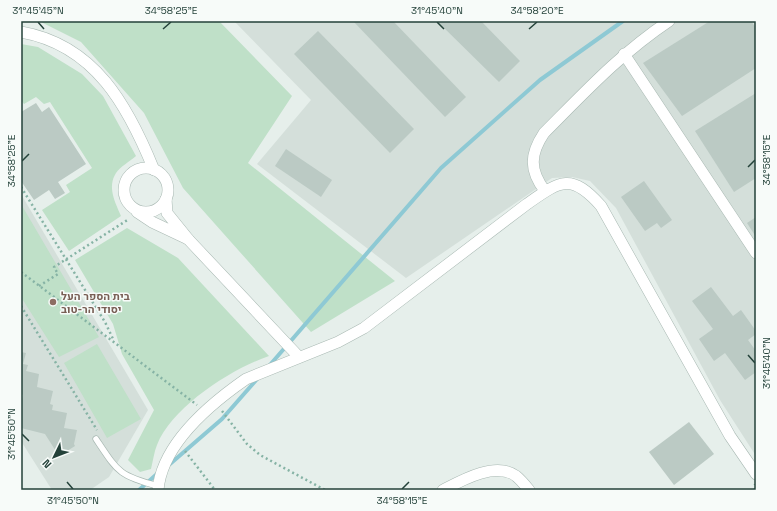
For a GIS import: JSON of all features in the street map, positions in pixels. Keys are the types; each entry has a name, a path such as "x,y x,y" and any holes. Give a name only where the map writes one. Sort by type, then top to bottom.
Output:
{"street":[{"path":"545,191 538,182 534,168 533,156 536,146 544,133 609,66 669,21"},
{"path":"21,32 40,35 60,44 78,56 109,86 131,117 154,170 165,180 168,187 166,199 168,213 188,239 299,357"},
{"path":"624,54 756,253"},
{"path":"154,170 142,169 129,176 124,190 126,200 135,209 158,225 188,239"},
{"path":"158,488 167,461 178,440 194,421 246,379 338,342 364,328 545,191 552,187 568,183 581,186 601,206 723,423 756,474"},
{"path":"135,209 144,212 153,211 160,208 166,199"},
{"path":"443,490 479,474 501,471 516,476 529,490"}],"lane":[{"path":"96,439 120,472 132,479 158,488"}],"path":[{"path":"21,186 105,322 114,342"},
{"path":"39,286 58,274 54,266 135,209"},
{"path":"21,272 206,411"},
{"path":"21,306 98,431 96,439"},
{"path":"216,403 247,444 256,451 325,490"},
{"path":"178,440 214,490"}],"shaded area":[{"path":"234,21 756,21 756,456 720,400 616,208 590,181 572,177 552,178 406,278 257,164 311,100"},
{"name":"בית הספר העל יסודי הר-טוב","path":"21,194 148,410 109,477 90,490 52,490 21,441"}],"green space":[{"path":"39,21 219,21 292,96 248,163 395,281 311,332 183,188 144,113 81,42"},
{"path":"21,44 38,47 82,74 103,96 136,156 120,169 113,178 113,194 121,216 69,251 42,210 70,192 66,185 92,168 50,102 44,104 36,97 24,104 21,100"},
{"path":"21,204 99,337 59,357 21,297"},
{"path":"127,228 178,258 269,356 238,370 221,380 204,391 189,404 175,417 165,431 157,445 151,469 140,472 128,460 154,410 122,354 113,324 75,260"},
{"path":"97,344 141,419 107,438 64,363"}],"building":[{"path":"353,21 393,21 466,97 445,117"},
{"path":"437,21 481,21 520,61 499,82"},
{"path":"710,21 751,21 756,28 756,68 682,116 643,63"},
{"path":"318,31 414,129 390,153 294,54"},
{"path":"756,93 756,178 734,192 695,131"},
{"path":"36,103 42,112 49,107 86,164 58,182 65,193 55,199 49,190 34,200 21,181 21,112"},
{"path":"286,149 332,180 321,197 275,166"},
{"path":"644,181 672,220 661,228 657,223 645,231 621,197"},
{"path":"756,217 756,237 747,223"},
{"path":"711,287 733,316 741,310 756,331 756,334 748,340 756,351 756,372 745,380 725,353 714,361 699,339 713,329 692,301"},
{"path":"21,352 26,353 23,364 28,365 26,371 39,374 37,387 53,391 50,404 53,405 52,410 67,413 64,428 77,430 74,444 75,446 59,456 45,434 21,428 21,403 23,395 21,394"},
{"path":"689,422 714,454 674,485 649,452"}],"waterway":[{"path":"269,366 441,168 540,80 623,21"},
{"path":"170,464 222,419 258,378"},
{"path":"139,490 158,473"}],"place":[{"name":"בית הספר העל יסודי הר-טוב","path":"53,302"}]}
